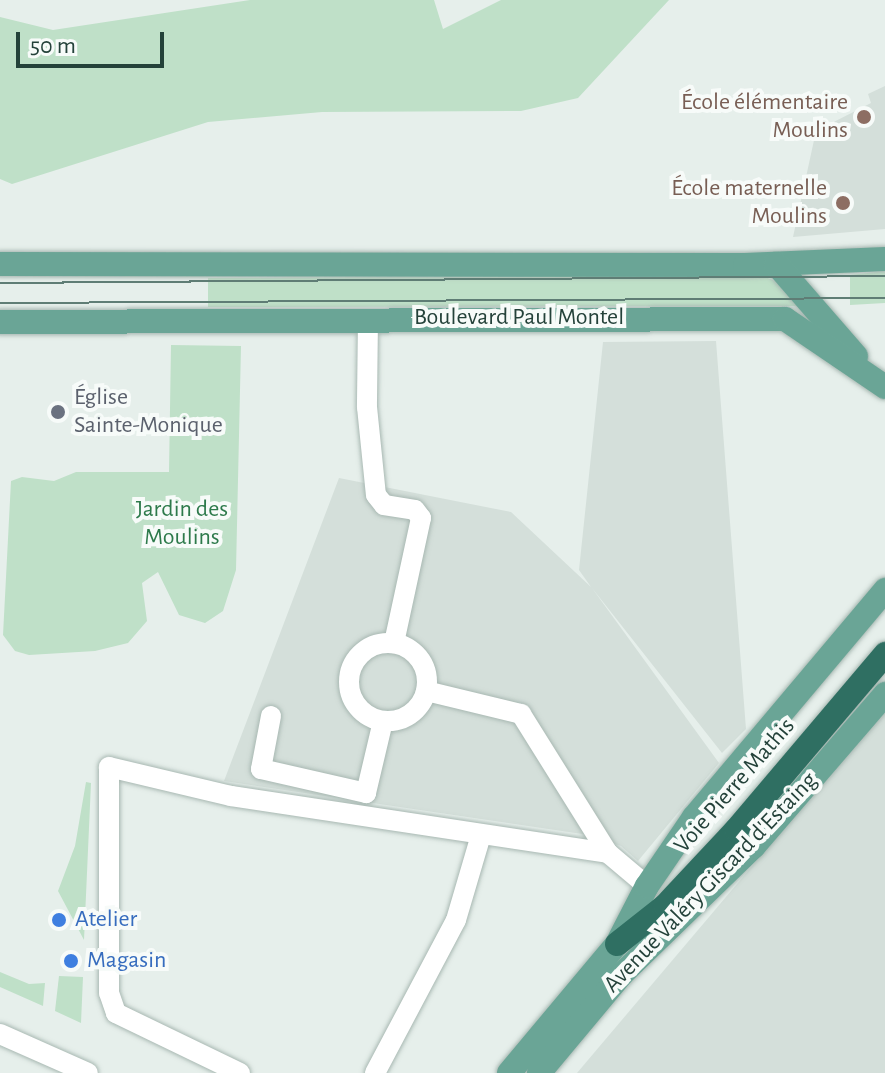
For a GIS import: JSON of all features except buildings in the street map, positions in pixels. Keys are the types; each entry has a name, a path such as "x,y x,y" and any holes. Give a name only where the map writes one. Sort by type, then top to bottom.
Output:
{"highway":[{"name":"Voie Pierre Mathis","path":"617,944 665,906 736,830 885,654"}],"main road":[{"path":"0,264 776,264 885,259"},
{"name":"Boulevard Paul Montel","path":"776,264 878,382"},
{"name":"Boulevard Paul Montel","path":"0,322 785,319 878,382"},
{"name":"Avenue Valéry Giscard d'Estaing","path":"509,1073 617,944 647,886 694,817 885,590"},
{"name":"Avenue Valéry Giscard d'Estaing","path":"539,1073 621,975 754,846 885,694"}],"street":[{"path":"368,319 367,407 376,495 384,505 415,510 421,518 394,643"},
{"path":"382,643 394,643 417,655 424,666 426,691 415,711 383,721 353,700 349,676 360,654 382,643"},
{"path":"426,691 521,714 608,853 647,886"},
{"path":"271,716 261,769 366,793 383,721"},
{"path":"240,1073 116,1013 109,993 109,767 231,796 608,853"},
{"path":"375,1073 456,920 481,835"},
{"path":"0,1034 88,1073"}],"shaded area":[{"path":"885,86 885,229 793,237 816,131 871,103 868,94"},
{"path":"716,341 746,729 722,753 592,588 719,763 638,861 621,846 589,835 224,781 339,478 511,512 591,587 579,570 603,342"},
{"path":"885,709 885,1073 577,1073"}],"green space":[{"path":"250,0 434,0 443,29 501,0 669,0 578,98 521,111 322,112 208,122 12,184 0,179 0,17 53,30"},
{"path":"885,271 885,303 850,305 850,275"},
{"path":"761,275 782,284 805,306 208,307 208,278"},
{"name":"Jardin des Moulins","path":"171,345 241,346 236,570 223,611 205,623 179,615 158,572 142,583 147,621 128,643 95,651 29,655 15,651 3,635 11,481 22,477 54,481 76,472 169,472"},
{"path":"86,782 91,783 84,940 58,891 75,846"},
{"path":"0,972 29,984 45,983 43,1006 0,987"},
{"path":"59,976 83,977 81,1023 55,1011"}],"tram line":[{"path":"0,283 885,276"},
{"path":"0,303 885,298"}],"place":[{"name":"École élémentaire Moulins","path":"864,117"},
{"name":"École maternelle Moulins","path":"843,203"},
{"name":"Église Sainte-Monique","path":"58,412"},
{"name":"Atelier","path":"59,920"},
{"name":"Magasin","path":"71,961"}]}
